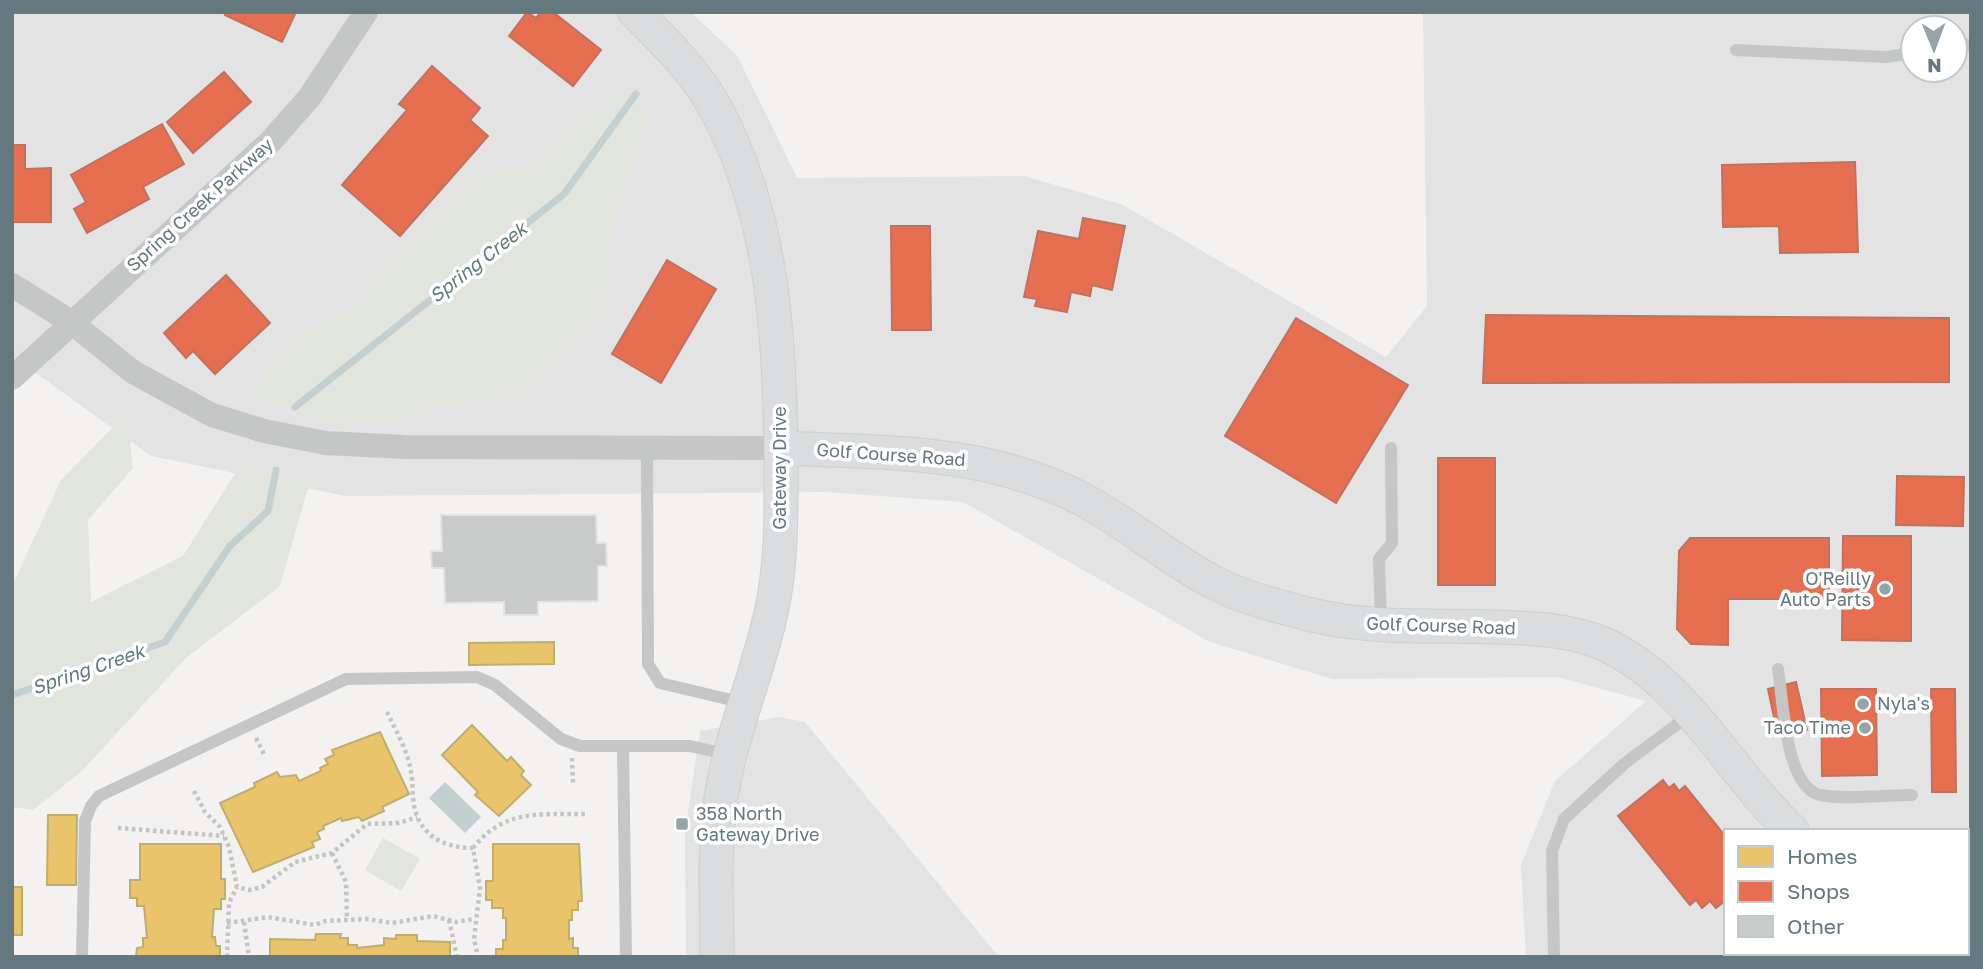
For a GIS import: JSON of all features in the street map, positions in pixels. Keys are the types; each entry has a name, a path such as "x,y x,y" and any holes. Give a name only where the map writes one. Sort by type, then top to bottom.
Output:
{"street":[{"name":"Spring Creek Parkway","path":"12,378 270,142 309,98 366,12"},
{"name":"Gateway Drive","path":"635,12 670,47 715,107 749,181 765,244 777,341 781,523 774,596 721,794 716,865 717,957"},
{"name":"Golf Course Road","path":"12,285 71,322 133,372 212,415 264,431 339,444 647,450 781,448 928,454 980,461 1031,477 1081,498 1215,583 1262,601 1353,623 1555,630 1603,643 1643,666 1678,697 1765,805 1790,829"}],"lane":[{"path":"1736,50 1886,57 1899,55"},
{"path":"1381,624 1379,559 1392,543 1391,448"},
{"path":"647,450 648,664 660,683 745,703"},
{"path":"1778,669 1793,762 1799,781 1820,794 1912,795"},
{"path":"82,957 85,821 99,796 326,687 365,678 477,677 495,685 561,739 580,746 690,746 730,755"},
{"path":"1554,957 1552,851 1564,819 1625,762 1691,713"},
{"path":"623,746 626,957"}],"path":[{"path":"387,712 411,772 417,817 427,833 440,842 456,848 472,848 499,824 519,815 587,814"},
{"path":"572,743 573,785"},
{"path":"194,791 224,836 237,887"},
{"path":"237,887 250,890 262,887 295,862 332,853 368,824 399,823 417,817"},
{"path":"117,828 224,836"},
{"path":"472,848 480,888 474,919 478,957"},
{"path":"332,853 346,882 347,920"},
{"path":"227,957 231,893 237,887"},
{"path":"228,923 268,917 315,925 347,920 392,923 433,916 449,920 474,919"},
{"path":"449,920 457,957"},
{"path":"244,922 249,957"}],"shaded area":[{"path":"12,12 691,12 738,57 797,178 1024,176 1121,204 1386,357 1427,306 1423,12 1971,12 1971,957 1526,957 1521,865 1555,781 1646,701 1558,677 1332,679 1210,642 963,502 825,492 346,496 151,456 12,356"},
{"path":"617,92 649,114 613,226 605,303 514,395 346,430 248,395 295,335 356,303 443,206 502,164 528,170"},
{"path":"127,413 133,468 88,520 91,602 183,556 241,464 310,481 280,586 186,658 81,772 33,810 12,807 12,586 61,480"},
{"path":"779,717 805,722 999,957 686,957 685,832 700,731"},
{"path":"445,782 481,817 465,833 429,798"},
{"path":"383,838 420,859 401,891 365,870"}],"building: Homes":[{"path":"554,642 554,664 469,665 469,643"},
{"path":"472,725 507,761 511,757 524,771 521,775 531,785 499,816 475,795 478,792 442,755"},
{"path":"380,732 409,794 382,807 384,811 362,821 359,817 342,821 341,818 323,826 324,829 317,832 320,839 312,842 314,847 253,872 220,803 255,787 254,783 277,772 280,777 296,775 299,781 321,771 320,768 328,764 325,759 334,755 332,750"},
{"path":"48,815 77,815 76,885 47,885"},
{"path":"140,844 221,844 221,879 225,879 225,899 221,899 221,909 214,909 212,937 215,937 216,946 220,946 220,956 224,957 128,957 136,956 137,948 143,947 143,938 147,938 144,906 137,906 137,898 130,898 130,880 140,880"},
{"path":"493,844 579,844 582,901 578,901 578,910 572,910 572,920 569,920 569,939 573,938 573,948 578,948 578,957 496,957 496,949 503,949 503,940 506,940 506,918 503,918 503,908 492,908 492,900 486,900 486,881 493,881"},
{"path":"12,887 22,887 22,935 12,935"},
{"path":"316,934 341,934 340,938 348,938 348,945 357,945 357,948 384,945 384,938 396,939 396,935 417,935 417,941 450,942 450,957 270,957 270,939 315,940"}],"building: Shops":[{"path":"227,12 296,12 282,42 225,15"},
{"path":"527,12 536,18 541,12 553,12 601,50 573,86 509,36"},
{"path":"432,66 480,108 470,120 488,136 400,236 342,185 407,110 399,104"},
{"path":"224,72 251,102 193,153 167,122"},
{"path":"162,124 184,164 143,187 149,199 87,233 74,209 86,202 71,175"},
{"path":"12,145 25,145 25,169 51,168 51,222 12,222"},
{"path":"1855,162 1858,252 1780,253 1779,226 1723,227 1722,165"},
{"path":"1083,218 1125,226 1112,290 1092,285 1090,296 1071,292 1067,312 1035,306 1037,299 1024,297 1038,231 1079,239"},
{"path":"891,226 930,226 931,330 892,330"},
{"path":"667,260 716,289 661,383 612,354"},
{"path":"226,275 270,323 215,374 193,351 186,358 164,333"},
{"path":"1486,315 1949,318 1949,382 1483,383"},
{"path":"1296,318 1408,385 1336,503 1225,436"},
{"path":"1438,458 1495,458 1495,585 1438,585"},
{"path":"1897,476 1964,477 1963,526 1896,525"},
{"path":"1843,536 1911,536 1911,641 1842,640"},
{"path":"1690,538 1829,538 1829,599 1728,599 1728,645 1691,644 1677,629 1679,551"},
{"path":"1796,682 1807,730 1778,736 1768,689"},
{"path":"1821,689 1876,689 1877,775 1822,776"},
{"path":"1931,689 1955,689 1956,792 1932,792"},
{"path":"1663,780 1669,788 1674,784 1679,791 1685,786 1724,835 1724,902 1716,908 1710,901 1702,908 1696,900 1690,905 1618,816"}],"building: Other":[{"path":"441,515 596,515 597,543 606,543 607,566 598,566 598,601 538,602 538,615 504,615 504,602 445,603 444,568 432,568 431,551 442,551"}],"waterway":[{"name":"Spring Creek","path":"295,407 564,194 636,94"},
{"name":"Spring Creek","path":"12,695 165,642 230,546 268,511 276,470"}],"place":[{"name":"O'Reilly Auto Parts","path":"1885,589"},
{"name":"Nyla's","path":"1863,704"},
{"name":"Taco Time","path":"1865,728"},
{"name":"358 North Gateway Drive","path":"682,824"}]}
